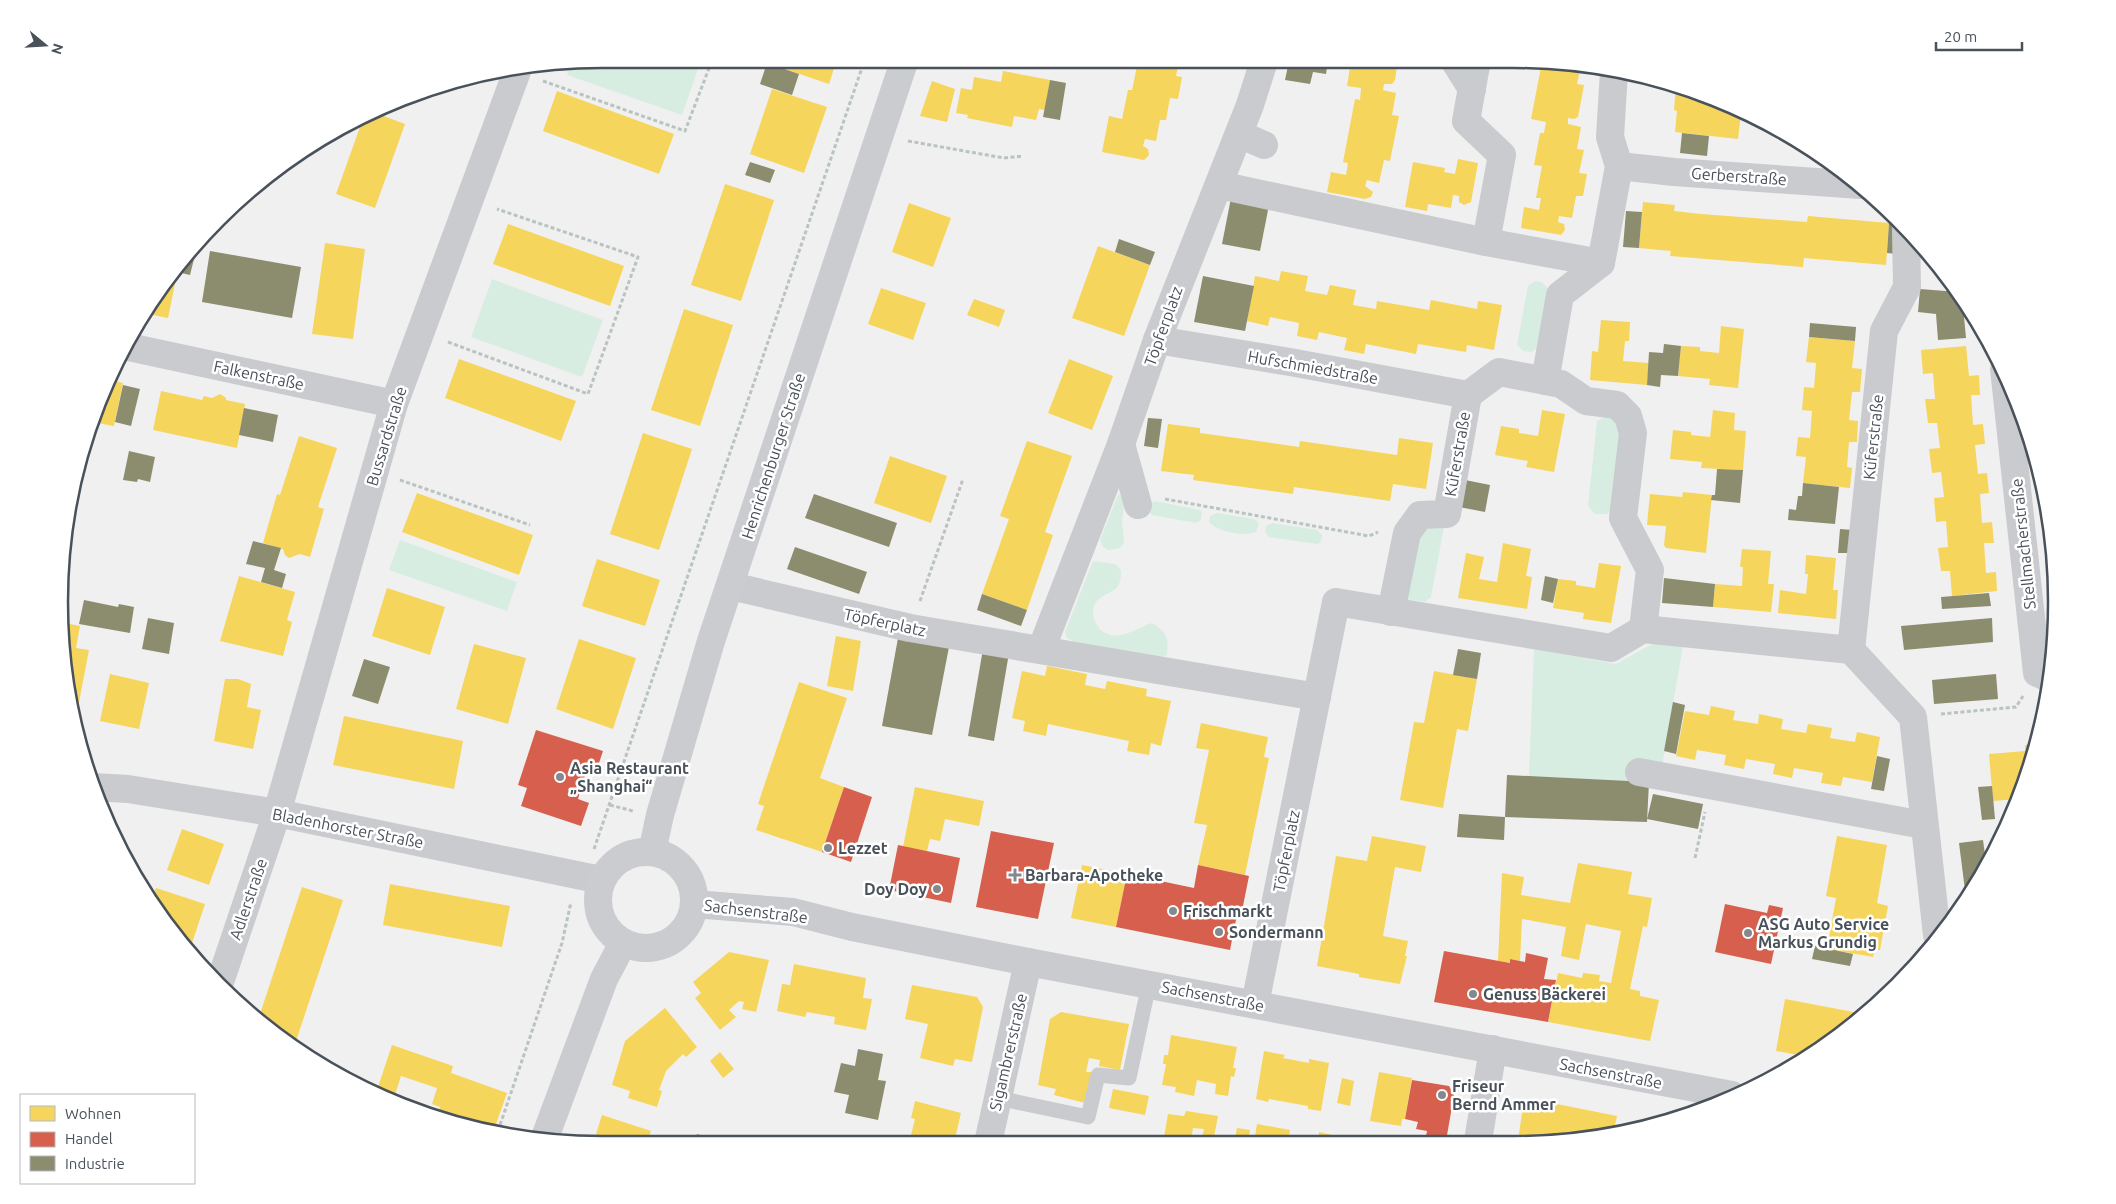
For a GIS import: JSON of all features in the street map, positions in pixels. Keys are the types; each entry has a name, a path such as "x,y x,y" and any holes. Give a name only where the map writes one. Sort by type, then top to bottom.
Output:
{"main road":[{"name":"Henrichenburger Straße","path":"652,852 660,816 710,641 902,68"},
{"path":"652,852 670,857 684,870 692,886 694,904 689,922 677,937 660,946 641,948 623,943 609,932 600,916 597,898 589,877 632,853 652,852"},
{"path":"547,1133 604,979 623,943"}],"street":[{"path":"1262,68 1239,134 1219,184 1486,242 1601,263"},
{"path":"1459,68 1472,88"},
{"path":"1476,68 1466,121 1502,155 1486,242"},
{"name":"Bussardstraße","path":"277,813 394,404 516,75"},
{"path":"1545,380 1560,295 1601,263 1619,166 1610,137 1614,77"},
{"path":"1239,134 1264,145"},
{"name":"Gerberstraße","path":"1619,166 1674,172 1845,183"},
{"name":"Töpferplatz","path":"1041,650 1121,444 1157,340 1219,184"},
{"name":"Küferstraße","path":"1852,650 1884,331 1907,287 1906,239"},
{"name":"Hufschmiedstraße","path":"1157,340 1468,395"},
{"name":"Falkenstraße","path":"132,348 394,404"},
{"name":"Küferstraße","path":"1420,515 1447,514 1468,395 1499,372 1561,384 1586,401 1617,405 1628,416 1633,433 1623,518 1650,570 1643,628"},
{"name":"Stellmacherstraße","path":"2008,396 2044,674"},
{"path":"1121,444 1136,499"},
{"path":"1420,515 1407,533 1391,612 1611,648 1643,628 1852,650 1913,717 1923,825 1936,929"},
{"name":"Töpferplatz","path":"730,586 910,628 1041,650 1256,681 1317,697"},
{"name":"Töpferplatz","path":"1255,1004 1317,697 1320,638 1336,602 1391,612"},
{"path":"1639,772 1923,825"},
{"name":"Bladenhorster Straße","path":"101,788 128,790 277,813 589,877"},
{"name":"Adlerstraße","path":"222,977 277,813"},
{"name":"Sachsenstraße","path":"694,904 793,912 1028,962 1724,1093"},
{"name":"Sigambrerstraße","path":"990,1136 1028,962"},
{"path":"1479,1136 1493,1049"}],"lane":[{"path":"998,1098 1088,1117 1098,1075 1129,1078 1149,984"}],"path":[{"path":"528,73 685,131 709,68"},
{"path":"499,1126 562,943 589,877 595,847 743,410 862,68"},
{"path":"841,132 857,136 879,135 1004,158 1023,156"},
{"path":"422,332 588,394 638,257 469,199"},
{"path":"374,472 530,525"},
{"path":"910,628 963,479"},
{"path":"1136,499 1369,536 1420,515"},
{"path":"1913,717 2016,707 2043,677"},
{"path":"1695,858 1711,786"},
{"path":"610,805 636,812"}],"green space":[{"path":"698,68 682,115 567,75 569,69"},
{"path":"492,279 603,320 582,377 471,337"},
{"path":"1535,281 1542,282 1548,289 1538,347 1531,352 1523,351 1517,345 1528,286"},
{"path":"1605,417 1617,418 1622,426 1613,509 1607,514 1595,514 1588,506 1597,421"},
{"path":"1118,495 1122,495 1125,500 1122,520 1124,543 1120,548 1108,550 1103,547 1100,540"},
{"path":"1155,501 1200,510 1202,513 1201,520 1196,523 1152,515 1148,510 1149,505"},
{"path":"1217,513 1254,519 1259,523 1256,532 1238,534 1213,526 1209,522 1210,516"},
{"path":"1436,520 1445,521 1431,597 1425,602 1406,599 1413,544"},
{"path":"1272,523 1317,530 1322,535 1321,542 1317,544 1269,537 1265,532 1266,526"},
{"path":"400,540 517,582 507,611 389,570"},
{"path":"1093,561 1115,564 1121,570 1118,586 1101,597 1094,606 1093,614 1098,627 1113,636 1126,634 1152,623 1161,629 1166,636 1168,644 1167,655 1160,657 1076,643 1067,638 1065,632"},
{"path":"1654,643 1683,646 1661,772 1649,782 1529,776 1534,649 1616,664"}],"building: Wohnen":[{"path":"782,68 834,68 829,84"},
{"path":"1137,68 1178,68 1176,76 1182,77 1178,99 1170,98 1166,120 1160,120 1156,141 1145,139 1143,146 1148,149 1149,155 1144,160 1102,152 1109,116 1122,119 1128,90 1132,90"},
{"path":"1350,68 1397,68 1395,80 1392,84 1384,84 1383,90 1396,93 1392,115 1399,116 1390,161 1384,160 1379,183 1367,180 1365,186 1373,192 1371,197 1365,199 1327,192 1331,172 1346,175 1348,163 1343,162 1355,99 1360,100 1361,88 1347,86"},
{"path":"1541,69 1580,72 1577,84 1584,85 1578,117 1574,119 1568,118 1568,124 1581,127 1577,149 1584,150 1579,173 1587,174 1583,196 1576,196 1572,218 1559,216 1558,222 1564,224 1565,230 1561,235 1521,228 1524,207 1539,210 1541,198 1536,198 1542,166 1534,165 1540,133 1544,133 1546,122 1531,119"},
{"path":"1003,71 1050,80 1045,110 1039,109 1036,120 1014,116 1012,127 967,118 968,115 956,113 961,88 972,90 974,77 1001,82"},
{"path":"932,81 955,89 947,122 920,116"},
{"path":"772,89 827,107 804,173 750,154"},
{"path":"557,91 674,134 659,174 543,131"},
{"path":"1675,93 1719,108 1740,118 1738,139 1675,132 1677,111 1674,110"},
{"path":"382,115 405,124 375,208 336,194 360,126"},
{"path":"1458,159 1478,163 1471,202 1464,205 1459,202 1459,196 1453,195 1451,208 1428,204 1427,211 1405,207 1413,162 1445,168 1444,172 1455,174"},
{"path":"725,184 774,200 741,301 691,285"},
{"path":"1643,202 1675,205 1674,211 1701,214 1807,222 1808,216 1889,223 1886,265 1804,258 1803,267 1670,256 1671,251 1639,248"},
{"path":"909,203 951,218 933,267 892,252"},
{"path":"508,224 624,266 610,306 493,264"},
{"path":"325,243 365,249 353,339 312,334"},
{"path":"1098,246 1150,265 1124,336 1072,318"},
{"path":"1281,271 1308,276 1305,291 1327,295 1330,285 1356,290 1353,305 1376,309 1377,301 1429,310 1431,300 1477,309 1478,301 1502,305 1494,350 1467,345 1466,352 1418,344 1416,354 1366,344 1364,354 1344,350 1347,338 1319,332 1317,340 1297,336 1299,323 1270,317 1268,326 1247,321 1255,276 1279,281"},
{"path":"176,280 168,318 152,315"},
{"path":"881,288 926,303 913,340 868,324"},
{"path":"974,299 1005,310 999,327 967,315"},
{"path":"684,309 733,325 700,426 651,410"},
{"path":"1601,320 1630,322 1629,341 1625,341 1623,361 1649,363 1647,385 1590,380 1592,351 1598,352"},
{"path":"1721,326 1744,329 1738,388 1709,385 1710,379 1678,376 1681,346 1700,347 1700,351 1719,353"},
{"path":"1809,337 1855,341 1852,368 1862,369 1860,392 1852,392 1849,420 1858,421 1857,442 1849,442 1847,467 1852,468 1850,488 1803,483 1806,457 1796,456 1798,437 1810,438 1812,411 1802,410 1804,387 1814,388 1816,363 1806,362"},
{"path":"1966,346 1969,376 1979,375 1980,395 1971,395 1973,425 1983,424 1985,444 1975,445 1978,474 1987,473 1989,493 1980,494 1982,523 1992,522 1994,543 1984,543 1986,573 1996,572 1997,591 1952,596 1950,571 1941,571 1938,548 1948,547 1946,521 1936,522 1934,498 1944,497 1941,472 1932,473 1929,449 1940,448 1937,423 1928,423 1925,399 1935,399 1933,373 1923,374 1921,350"},
{"path":"459,359 576,401 561,441 445,398"},
{"path":"1069,359 1113,376 1092,430 1048,413"},
{"path":"116,381 123,383 114,426 98,423"},
{"path":"161,391 202,400 204,396 212,398 220,394 226,400 245,404 237,448 153,430"},
{"path":"1542,410 1565,414 1554,472 1526,467 1528,461 1495,455 1501,426 1519,429 1519,433 1538,436"},
{"path":"1713,410 1735,413 1734,430 1746,431 1743,470 1701,468 1702,462 1670,459 1673,430 1691,432 1691,435 1710,437"},
{"path":"1168,424 1200,428 1200,433 1299,447 1300,441 1397,455 1399,438 1433,443 1426,489 1393,484 1390,501 1294,487 1293,494 1193,480 1194,475 1161,471"},
{"path":"643,433 692,449 659,550 610,534"},
{"path":"299,436 337,448 318,507 324,509 310,557 300,554 289,558 285,555 283,549 263,543 277,494 280,495"},
{"path":"1027,441 1072,456 1045,532 1053,535 1027,610 982,594 1009,519 1000,516"},
{"path":"890,456 947,476 931,523 874,503"},
{"path":"1683,492 1712,495 1706,553 1666,548 1664,545 1666,526 1647,525 1650,494 1682,497"},
{"path":"417,493 533,535 519,575 402,532"},
{"path":"1503,543 1531,549 1526,576 1532,577 1527,609 1458,598 1466,553 1484,557 1479,579 1497,582"},
{"path":"1742,549 1771,551 1768,584 1774,584 1771,612 1713,607 1715,584 1742,586 1743,567 1740,567"},
{"path":"1806,555 1836,558 1833,590 1838,590 1836,619 1778,613 1780,590 1806,594 1808,574 1805,574"},
{"path":"597,559 660,580 645,626 582,606"},
{"path":"1599,563 1621,566 1611,623 1583,619 1584,613 1553,608 1558,579 1576,581 1576,585 1595,588"},
{"path":"239,576 295,592 287,620 292,622 283,656 220,641"},
{"path":"387,588 445,607 430,655 372,636"},
{"path":"69,624 80,626 76,648 89,650 78,707 72,672"},
{"path":"836,636 861,641 853,691 827,686"},
{"path":"579,639 636,658 613,729 556,709"},
{"path":"474,644 526,658 508,724 456,709"},
{"path":"1047,666 1087,674 1085,685 1105,689 1107,681 1147,689 1146,696 1171,701 1161,746 1151,743 1149,755 1127,751 1129,741 1048,724 1046,736 1023,731 1025,721 1012,718 1022,671 1045,676"},
{"path":"1434,671 1477,679 1468,731 1457,729 1443,808 1400,800 1414,722 1424,723"},
{"path":"110,674 149,683 139,729 100,721"},
{"path":"225,679 238,679 251,684 247,707 261,710 253,749 214,741"},
{"path":"799,682 847,698 820,778 844,787 822,852 756,830 764,806 758,804"},
{"path":"1711,706 1735,711 1733,720 1758,724 1759,714 1783,719 1781,729 1806,733 1808,724 1832,728 1830,738 1855,742 1857,732 1880,737 1872,782 1843,777 1841,786 1821,783 1823,773 1794,768 1792,778 1773,774 1775,764 1746,759 1744,769 1724,765 1726,755 1697,750 1695,760 1676,756 1685,711 1709,715"},
{"path":"344,716 463,741 454,789 333,765"},
{"path":"1201,723 1268,737 1264,757 1269,758 1245,875 1198,865 1207,825 1194,823 1209,750 1196,748"},
{"path":"2025,745 2029,745 2011,800 1993,801 1989,754 2025,751"},
{"path":"915,787 984,801 979,826 945,819 940,841 930,839 927,851 903,847"},
{"path":"182,829 224,844 209,885 167,870"},
{"path":"1372,836 1426,846 1421,872 1395,867 1383,936 1408,941 1405,956 1407,956 1400,984 1359,977 1359,974 1317,966 1336,856 1367,861"},
{"path":"1837,836 1887,845 1877,903 1888,906 1880,950 1875,950 1873,957 1827,949 1836,898 1826,896"},
{"path":"1578,863 1632,872 1628,894 1652,898 1647,927 1643,926 1630,989 1640,991 1640,996 1659,1000 1650,1041 1548,1022 1558,973 1582,978 1583,973 1600,975 1599,981 1611,983 1621,931 1586,924 1579,960 1561,956 1566,927 1522,919 1520,961 1510,959 1510,963 1498,961 1502,873 1524,877 1521,895 1570,903"},
{"path":"1082,865 1127,874 1116,927 1071,918"},
{"path":"390,884 510,906 502,947 383,925"},
{"path":"302,887 343,900 296,1040 260,1013"},
{"path":"156,888 205,904 192,943 178,927 154,893"},
{"path":"729,952 769,960 756,1012 742,1009 744,1002 739,1001 729,1010 736,1017 720,1030 695,998 701,993 693,982"},
{"path":"794,964 866,978 863,998 872,999 866,1030 834,1024 835,1017 807,1012 805,1017 777,1011 782,984 790,985"},
{"path":"912,985 977,997 983,1007 972,1062 955,1059 953,1066 920,1058 928,1024 905,1019"},
{"path":"1785,999 1856,1012 1797,1055 1776,1051"},
{"path":"665,1008 697,1047 686,1057 683,1054 666,1071 659,1090 662,1091 657,1107 628,1098 630,1091 612,1085 625,1041"},
{"path":"1061,1012 1129,1024 1120,1070 1099,1066 1100,1060 1089,1058 1086,1072 1092,1072 1085,1103 1054,1095 1056,1089 1038,1085 1050,1019"},
{"path":"1171,1035 1237,1047 1233,1068 1236,1068 1234,1077 1231,1076 1228,1096 1215,1094 1216,1084 1197,1080 1194,1096 1175,1092 1176,1087 1162,1085 1166,1064 1163,1064 1164,1055 1168,1055"},
{"path":"392,1045 453,1066 451,1073 507,1093 496,1125 439,1111 440,1107 432,1104 437,1088 401,1076 395,1095 378,1087"},
{"path":"1264,1051 1285,1055 1283,1058 1309,1063 1309,1059 1329,1063 1321,1111 1308,1109 1308,1106 1269,1099 1268,1102 1256,1099"},
{"path":"720,1052 734,1069 723,1078 710,1061"},
{"path":"1379,1072 1412,1078 1405,1119 1402,1119 1401,1126 1370,1121"},
{"path":"1342,1078 1354,1081 1350,1106 1337,1103"},
{"path":"1113,1089 1149,1096 1145,1115 1109,1108"},
{"path":"1532,1099 1617,1116 1615,1127 1584,1132 1519,1136 1523,1106"},
{"path":"915,1101 961,1113 956,1136 911,1136 915,1119 911,1118"},
{"path":"1186,1111 1218,1116 1214,1136 1202,1136 1204,1129 1193,1128 1192,1136 1164,1136 1168,1114 1184,1116"},
{"path":"602,1115 651,1131 649,1136 596,1136"},
{"path":"1257,1124 1290,1130 1289,1136 1255,1136"},
{"path":"1237,1128 1250,1130 1249,1136 1235,1136"},
{"path":"1319,1132 1332,1135 1332,1136 1319,1136"}],"building: Handel":[{"path":"536,730 603,751 595,775 586,772 578,799 589,803 581,826 521,806 527,788 518,785"},
{"path":"844,787 872,797 851,862 822,852"},
{"name":"Barbara-Apotheke","path":"991,831 1054,843 1038,919 976,907"},
{"path":"898,845 960,858 951,903 889,890"},
{"path":"1198,865 1249,876 1242,911 1238,910 1230,950 1116,927 1127,874 1194,888"},
{"name":"ASG Auto Service Markus Grundig","path":"1725,904 1767,913 1769,905 1783,908 1771,964 1715,952"},
{"path":"1444,951 1510,963 1510,959 1525,962 1526,953 1548,958 1544,979 1556,980 1548,1022 1434,1002"},
{"path":"1412,1080 1449,1086 1454,1095 1447,1136 1426,1136 1427,1131 1416,1129 1418,1122 1405,1119"}],"building: Industrie":[{"path":"765,68 782,68 799,74 792,95 760,84"},
{"path":"1288,68 1327,68 1326,74 1313,72 1310,84 1285,80"},
{"path":"1050,80 1066,83 1060,120 1043,117"},
{"path":"1682,133 1709,136 1707,156 1680,153"},
{"path":"750,162 775,170 770,183 745,175"},
{"path":"1231,198 1269,205 1260,251 1222,244"},
{"path":"1626,211 1642,212 1639,248 1623,247"},
{"path":"1889,223 1891,223 1899,232 1897,254 1887,253"},
{"path":"1119,239 1155,252 1150,265 1115,252"},
{"path":"1914,248 1921,256 1914,256"},
{"path":"210,251 301,267 292,318 202,302"},
{"path":"195,257 190,275 181,273"},
{"path":"1203,276 1254,286 1245,331 1194,322"},
{"path":"1920,289 1948,291 1966,317 1964,317 1966,338 1938,340 1936,314 1918,312"},
{"path":"1810,323 1856,327 1855,341 1809,337"},
{"path":"1664,344 1681,346 1678,376 1661,375 1660,387 1647,385 1649,352 1663,353"},
{"path":"123,385 140,389 131,426 115,422"},
{"path":"244,408 278,415 273,442 239,435"},
{"path":"1148,418 1162,419 1158,448 1144,446"},
{"path":"129,451 155,457 150,482 138,479 137,482 123,480"},
{"path":"1717,469 1743,470 1740,503 1711,500 1712,495 1715,495"},
{"path":"1465,480 1490,485 1485,512 1459,507"},
{"path":"1803,483 1839,487 1835,524 1788,520 1789,509 1796,510 1798,496 1802,496"},
{"path":"814,494 897,523 889,547 805,518"},
{"path":"1840,529 1853,530 1851,553 1838,553"},
{"path":"253,541 281,548 274,570 286,574 282,588 261,582 265,568 246,564"},
{"path":"795,547 867,572 859,594 787,569"},
{"path":"1545,576 1558,579 1553,603 1541,600"},
{"path":"1664,578 1715,584 1713,607 1662,603"},
{"path":"1989,593 1991,606 1942,609 1941,597"},
{"path":"982,594 1027,610 1021,626 977,610"},
{"path":"84,600 118,607 119,604 134,607 130,633 79,624"},
{"path":"148,618 174,623 169,654 142,649"},
{"path":"1992,618 1993,642 1904,650 1901,626"},
{"path":"898,638 949,647 932,735 882,726"},
{"path":"983,649 1009,653 994,741 968,736"},
{"path":"1458,649 1481,653 1477,679 1453,675"},
{"path":"364,659 390,667 378,704 352,696"},
{"path":"1996,674 1998,699 1934,704 1932,680"},
{"path":"1673,702 1685,705 1676,754 1664,751"},
{"path":"1877,756 1890,759 1884,791 1871,789"},
{"path":"1507,775 1649,782 1647,822 1505,817"},
{"path":"1992,786 1995,819 1982,820 1978,787"},
{"path":"1653,794 1703,804 1698,829 1647,819"},
{"path":"1459,814 1505,817 1504,840 1457,837"},
{"path":"1983,840 1985,854 1965,888 1959,843"},
{"path":"1815,946 1853,954 1850,966 1812,959"},
{"path":"858,1049 883,1054 878,1080 886,1081 878,1120 845,1113 849,1095 834,1092 841,1063 855,1066"}],"place":[{"name":"Asia Restaurant „Shanghai“","path":"560,777"},
{"name":"Lezzet","path":"828,848"},
{"name":"Barbara-Apotheke","path":"1015,875"},
{"name":"Doy Doy","path":"937,889"},
{"name":"Frischmarkt","path":"1173,911"},
{"name":"Sondermann","path":"1219,932"},
{"name":"ASG Auto Service Markus Grundig","path":"1748,933"},
{"name":"Genuss Bäckerei","path":"1473,994"},
{"name":"Friseur Bernd Ammer","path":"1442,1095"}]}
